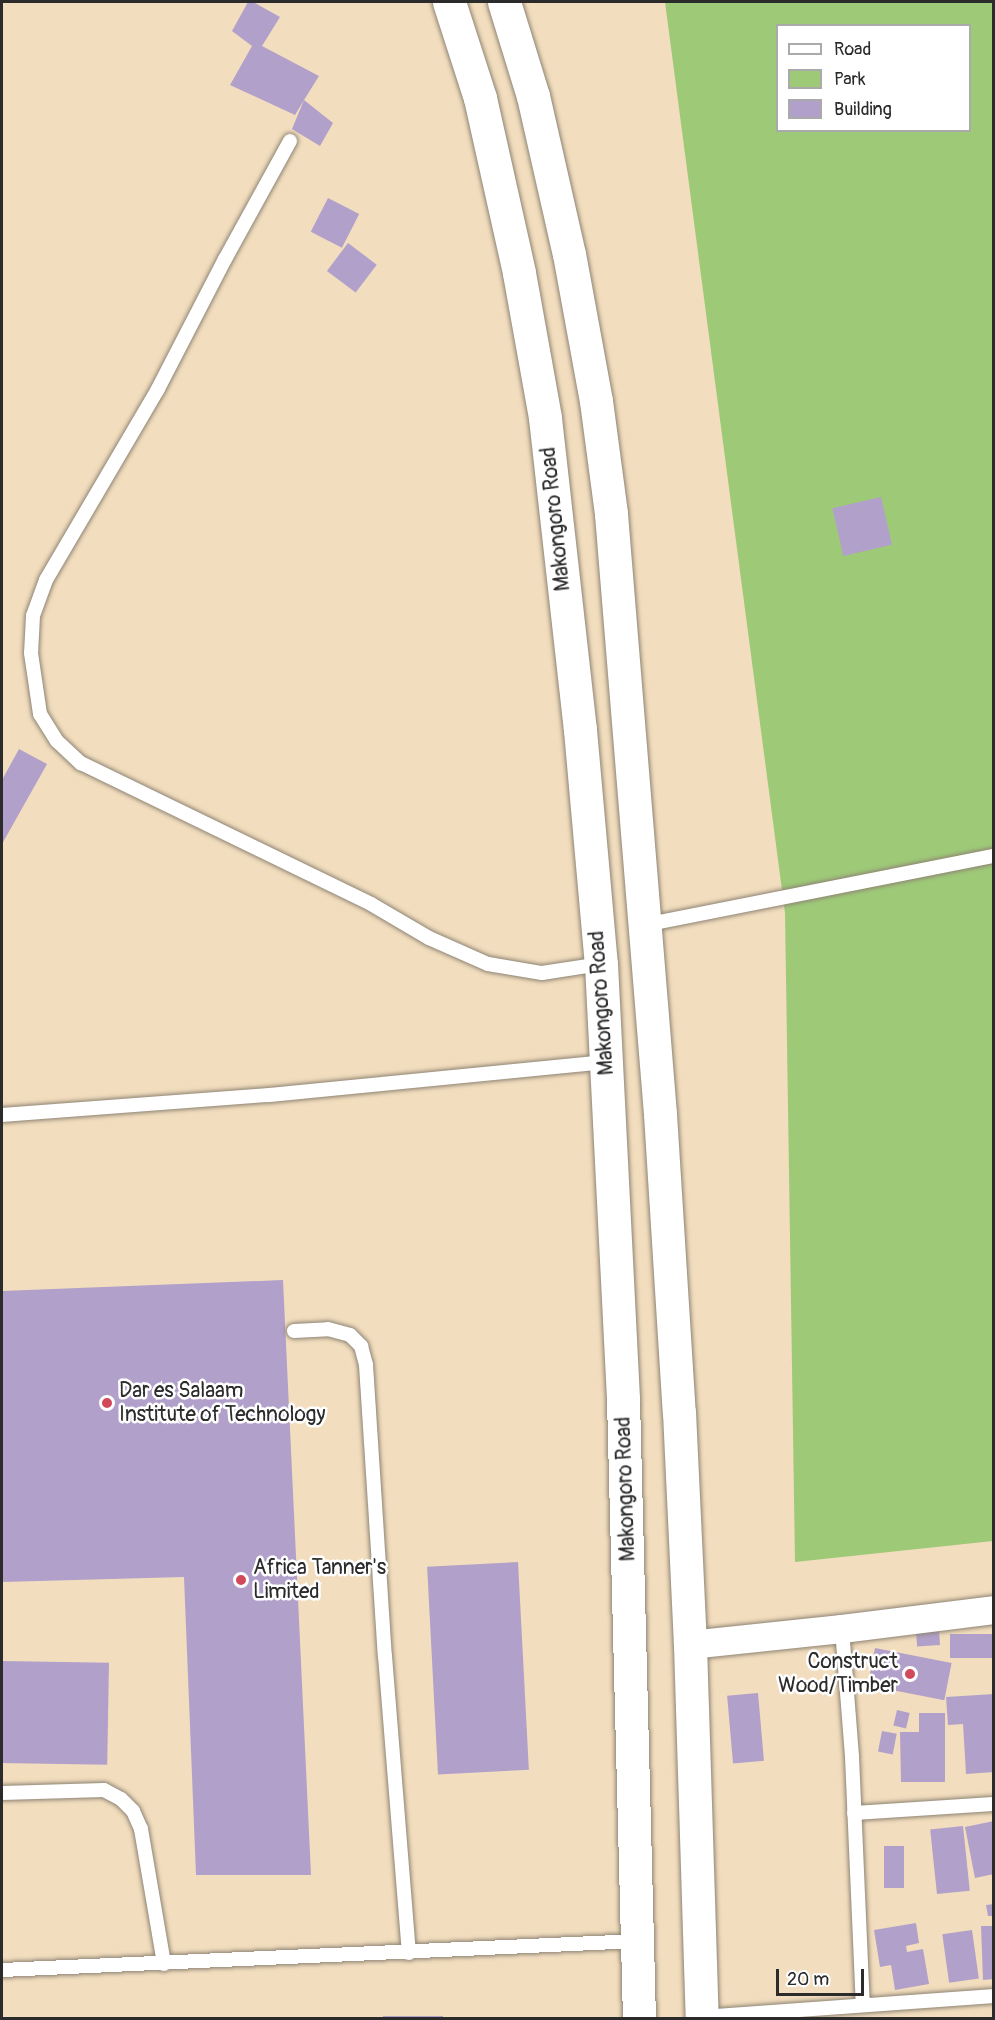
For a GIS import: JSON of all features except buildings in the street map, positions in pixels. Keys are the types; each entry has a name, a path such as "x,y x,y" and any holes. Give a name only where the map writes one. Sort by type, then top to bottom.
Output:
{"main road":[{"name":"Makongoro Road","path":"449,2 482,109 519,273 545,418 580,730 601,964 623,1400 639,2019"},
{"path":"504,2 533,96 569,254 596,401 611,514 660,1114 690,1645 702,2018"}],"street":[{"path":"690,1645 993,1610"}],"lane":[{"path":"290,141 225,259 158,389 46,580 33,616 31,653 40,714 57,741 81,763 371,904 429,938 488,964 542,973 601,964"},
{"path":"644,925 993,856"},
{"path":"2,1115 257,1096 606,1062"},
{"path":"294,1331 328,1329 350,1335 361,1346 366,1365 385,1656 410,1953"},
{"path":"842,1629 863,2005"},
{"path":"2,1793 104,1790 121,1799 133,1811 141,1829 164,1964"},
{"path":"854,1813 993,1804"},
{"path":"2,1970 637,1941"},
{"path":"702,2018 993,1996"}],"green space":[{"path":"665,2 993,2 993,1541 795,1562 785,913"}],"place":[{"name":"Dar es Salaam Institute of Technology","path":"107,1403"},
{"name":"Africa Tanner's Limited","path":"241,1580"},
{"name":"Construct Wood/Timber","path":"910,1674"}]}
